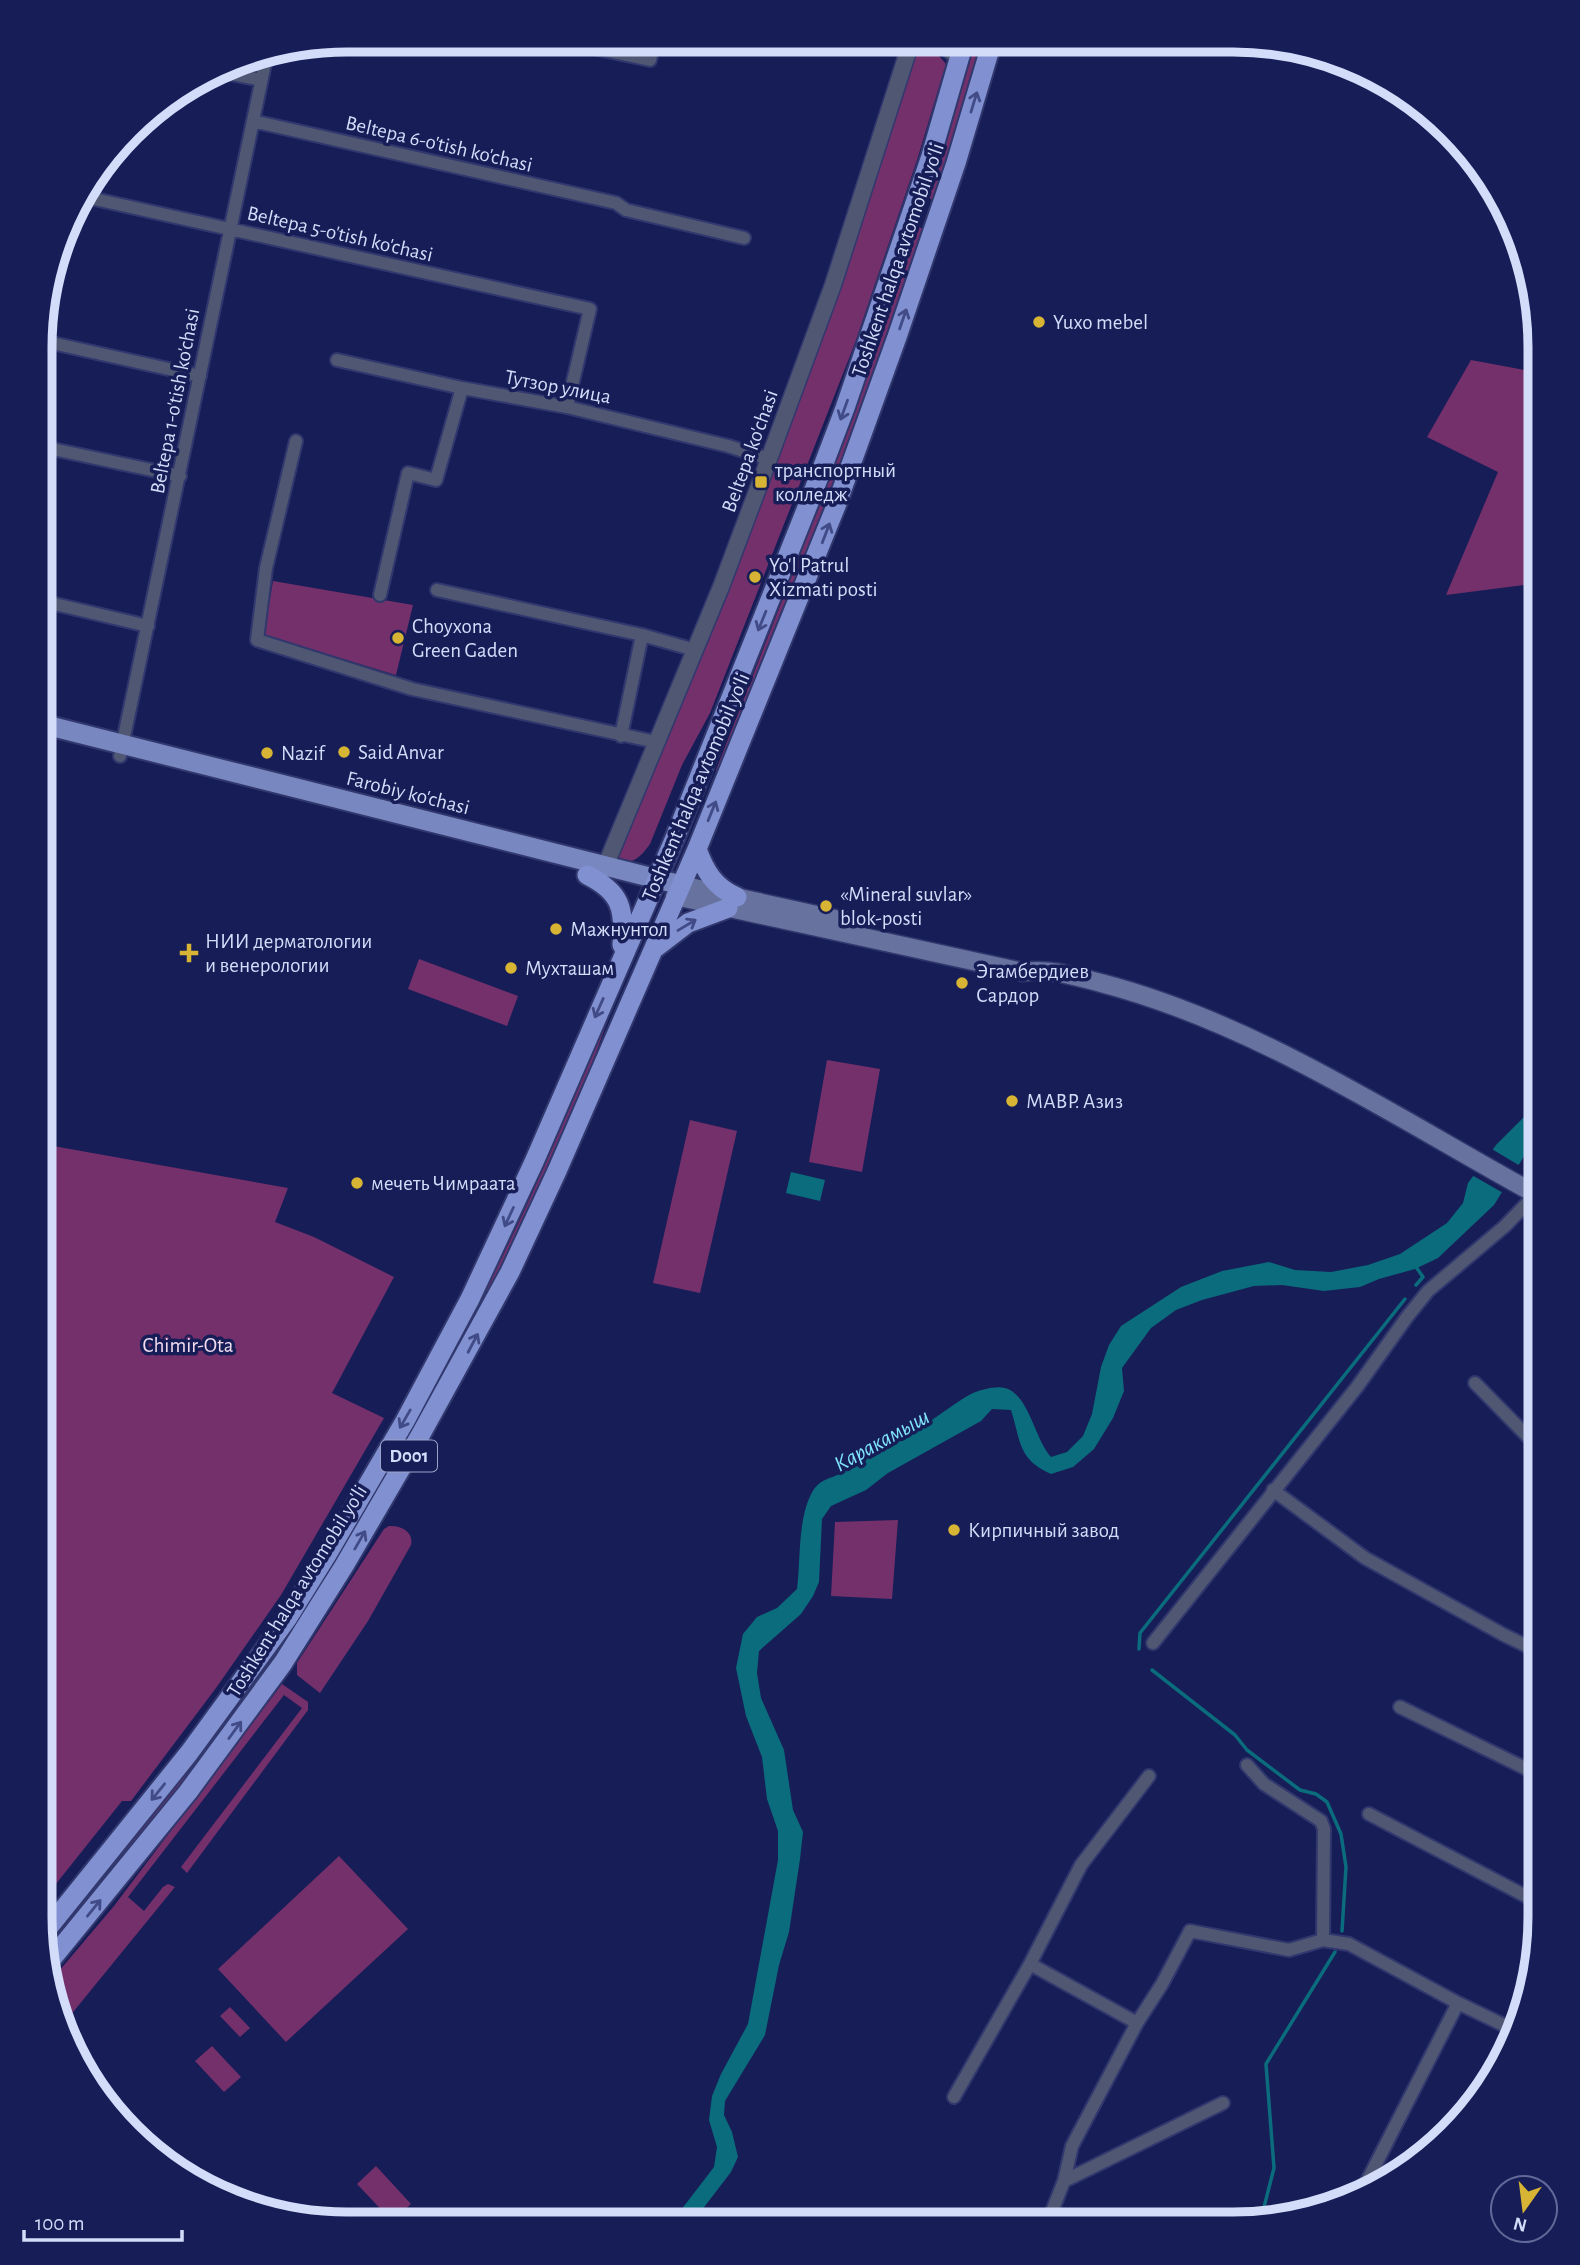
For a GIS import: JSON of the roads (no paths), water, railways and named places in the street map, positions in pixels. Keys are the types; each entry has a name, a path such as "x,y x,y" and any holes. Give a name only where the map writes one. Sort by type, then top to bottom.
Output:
{"highway":[{"name":"Toshkent halqa avtomobil yo'li","path":"52,1923 168,1780 287,1619 328,1553 450,1339 514,1207 654,884 813,495 915,203 961,52"},
{"name":"Toshkent halqa avtomobil yo'li","path":"55,1955 188,1792 261,1695 344,1566 489,1313 557,1171 697,849 843,488 939,211 989,52"},
{"path":"915,203 925,216 932,216 939,211"},
{"path":"651,952 688,923 733,903 713,881 697,849"},
{"path":"587,875 613,891 619,904 623,926 621,960"},
{"path":"243,1681 261,1695"}],"main road":[{"name":"Farobiy ko'chasi","path":"52,727 121,750 587,875 654,884"},
{"name":"Farobiy ko'chasi","path":"52,739 121,750 606,867 678,890"},
{"path":"678,890 1023,972 1041,970 1119,988 1184,1010 1274,1051 1528,1189"}],"street":[{"path":"613,52 650,60 652,52"},
{"name":"Beltepa ko'chasi","path":"606,867 695,650 769,459 833,285 908,52"},
{"name":"Beltepa 1-o'tish ko'chasi","path":"121,750 265,65"},
{"path":"236,75 261,80"},
{"name":"Beltepa 6-o'tish ko'chasi","path":"253,121 616,203 626,210 744,238"},
{"name":"Beltepa 5-o'tish ko'chasi","path":"93,199 590,309 567,407"},
{"path":"52,343 200,376"},
{"name":"Тутзор улица","path":"337,360 462,388 567,407 728,446 769,459"},
{"path":"380,595 408,473 436,480 462,388"},
{"path":"296,441 266,568 257,640 412,690 656,742"},
{"path":"52,449 180,476"},
{"path":"437,590 642,635 695,650"},
{"path":"52,603 148,626"},
{"path":"621,736 642,635"},
{"path":"1153,1643 1357,1387 1428,1292 1528,1204"},
{"path":"1475,1383 1528,1437"},
{"path":"1273,1490 1364,1558 1528,1646"},
{"path":"1400,1707 1528,1770"},
{"path":"1247,1765 1264,1784 1321,1821 1324,1829 1323,1940"},
{"path":"954,2097 1030,1964 1081,1865 1149,1776"},
{"path":"1369,1814 1528,1897"},
{"path":"1051,2212 1072,2146 1137,2023 1162,1984 1190,1931 1289,1950 1323,1940 1349,1944 1506,2026"},
{"path":"1030,1964 1137,2023"},
{"path":"1368,2179 1458,2003"},
{"path":"1063,2181 1223,2103"}],"waterway":[{"path":"1416,1267 1423,1277 1416,1285"},
{"path":"1139,1649 1140,1633 1405,1299"},
{"path":"1152,1670 1235,1735 1247,1750 1300,1790 1316,1794 1327,1802 1341,1834 1346,1867 1342,1931"},
{"path":"1263,2211 1274,2168 1266,2064 1335,1952"}],"place":[{"name":"Yuxo mebel","path":"1039,322"},
{"name":"транспортный колледж","path":"761,482"},
{"name":"Yo'l Patrul Xizmati posti","path":"755,577"},
{"name":"Choyxona Green Gaden","path":"398,638"},
{"name":"Said Anvar","path":"344,752"},
{"name":"Nazif","path":"267,753"},
{"name":"«Mineral suvlar» blok-posti","path":"826,906"},
{"name":"Мажнунтол","path":"556,929"},
{"name":"НИИ дерматологии и венерологии","path":"189,953"},
{"name":"Мухташам","path":"511,968"},
{"name":"Эгамбердиев Сардор","path":"962,983"},
{"name":"МАВР. Азиз","path":"1012,1101"},
{"name":"мечеть Чимраата","path":"357,1183"},
{"name":"Кирпичный завод","path":"954,1530"}],"park label":[{"name":"Chimir-Ota","path":"188,1345"}],"water label":[{"name":"Каракамыш","path":"882,1441"}]}
